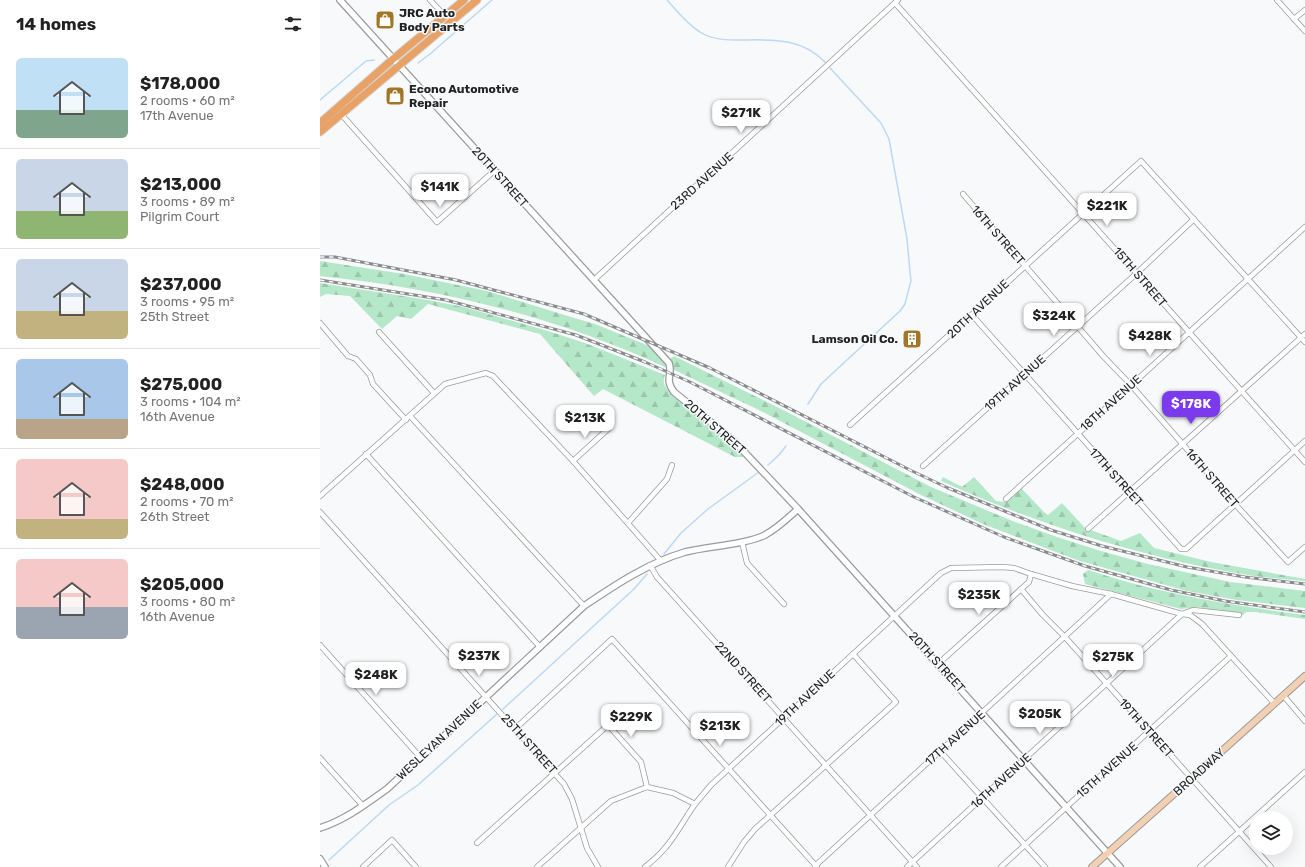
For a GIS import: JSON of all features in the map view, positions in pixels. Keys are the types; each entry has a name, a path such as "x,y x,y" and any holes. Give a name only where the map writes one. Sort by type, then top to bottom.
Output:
{"main road":[{"path":"320,124 393,59 464,0"},
{"path":"320,132 477,0"},
{"name":"BROADWAY","path":"1092,867 1305,676"}],"street":[{"name":"20TH STREET","path":"340,0 669,363 671,367 668,382 674,392 733,440 798,508 1025,759 1120,867"},
{"path":"430,0 445,16"},
{"path":"1278,0 1305,31"},
{"name":"15TH STREET","path":"896,1 1305,462"},
{"name":"23RD AVENUE","path":"594,280 896,1"},
{"path":"1294,19 1305,10"},
{"path":"341,114 437,222 494,171"},
{"name":"20TH AVENUE","path":"850,426 1141,162 1194,219"},
{"name":"16TH STREET","path":"963,194 1104,357 1131,385 1288,562 1305,547"},
{"path":"1194,219 1305,342"},
{"name":"19TH AVENUE","path":"923,466 1137,273 1194,219"},
{"name":"18TH AVENUE","path":"1006,499 1305,227"},
{"name":"17TH STREET","path":"972,315 1181,549 1186,549 1235,504"},
{"path":"320,323 348,356 356,359 370,375 373,384 406,420"},
{"path":"379,332 434,393"},
{"path":"1088,529 1305,334"},
{"path":"320,496 445,384 455,380 486,373 493,376 573,461 661,561"},
{"path":"410,416 584,606"},
{"path":"573,461 608,429"},
{"path":"1235,504 1305,441"},
{"path":"366,454 540,647"},
{"path":"628,523 667,480 672,465"},
{"name":"WESLEYAN AVENUE","path":"320,828 332,824 363,806 387,789 584,606 612,586 650,565 685,552 742,542 764,535 784,522 798,508"},
{"name":"25TH STREET","path":"320,512 486,697 516,728 564,784 572,799 587,848 598,867"},
{"path":"742,542 747,563 784,604"},
{"name":"22ND STREET","path":"650,565 657,577 917,867"},
{"name":"19TH AVENUE","path":"645,867 668,847 695,804 728,768 941,573 951,568 1002,567 1014,568 1031,574"},
{"path":"938,664 1029,582 1031,574 1072,586 1111,594 1190,615 1202,624 1274,703"},
{"name":"19TH STREET","path":"1021,589 1271,867"},
{"name":"17TH AVENUE","path":"816,866 1111,594"},
{"path":"1182,614 1193,610 1239,615"},
{"name":"16TH AVENUE","path":"907,867 1182,614"},
{"path":"516,728 612,639 816,866"},
{"path":"320,645 420,758"},
{"path":"728,867 744,842 755,829 896,702 853,654"},
{"name":"15TH AVENUE","path":"1001,867 1231,656"},
{"path":"1283,695 1305,721"},
{"path":"477,843 608,725 641,762 647,787"},
{"path":"940,752 1045,867"},
{"path":"320,758 363,806"},
{"path":"1200,867 1305,772"},
{"path":"537,867 611,801 647,787 673,793 695,804"},
{"path":"363,867 392,840 416,867"},
{"path":"320,859 325,867"}],"green space":[{"path":"320,261 404,274 487,291 595,324 649,346 663,361 667,368 584,334 497,307 409,288 320,276"},
{"path":"320,283 464,307 585,343 665,375 664,385 670,393 746,457 735,457 603,389 594,396 540,334 428,304 411,319 397,316 382,329 350,296 326,294 320,297"},
{"path":"674,356 785,411 931,487 1015,522 1101,551 1148,564 1230,582 1305,591 1305,608 1237,600 1187,591 1080,561 983,524 921,495 757,409 674,370 670,359"},
{"path":"943,477 962,487 974,477 996,501 1005,502 1021,488 1048,515 1062,503 1085,528 1121,541 1140,533 1154,548 1211,562 1305,579 1305,581 1254,576 1214,569 1094,539 979,497 941,481"},
{"path":"1088,570 1120,580 1189,597 1239,606 1305,615 1305,619 1256,612 1246,612 1243,615 1197,607 1181,609 1085,584 1083,574"}],"waterway":[{"path":"418,63 492,0"},
{"path":"667,0 691,25 708,36 727,40 784,41 805,48 825,62"},
{"path":"320,100 366,61 374,60"},
{"path":"808,404 821,384 900,311 905,304 911,281 907,239 889,139 881,123 830,68"},
{"path":"768,465 786,446"},
{"path":"664,554 681,533 708,509 759,472"},
{"path":"503,709 634,589 647,574"},
{"path":"329,860 389,805 418,785 497,714"}],"railway":[{"path":"320,257 335,257 456,280 584,314 710,368 948,488 1051,530 1102,546 1187,567 1245,577 1305,584"},
{"path":"320,280 446,300 576,335 645,362 690,382 914,497 1004,537 1085,566 1171,590 1225,601 1305,612"}],"place":[{"name":"JRC Auto Body Parts","path":"385,20"},
{"name":"Econo Automotive Repair","path":"395,96"},
{"name":"Lamson Oil Co.","path":"912,339"}]}
